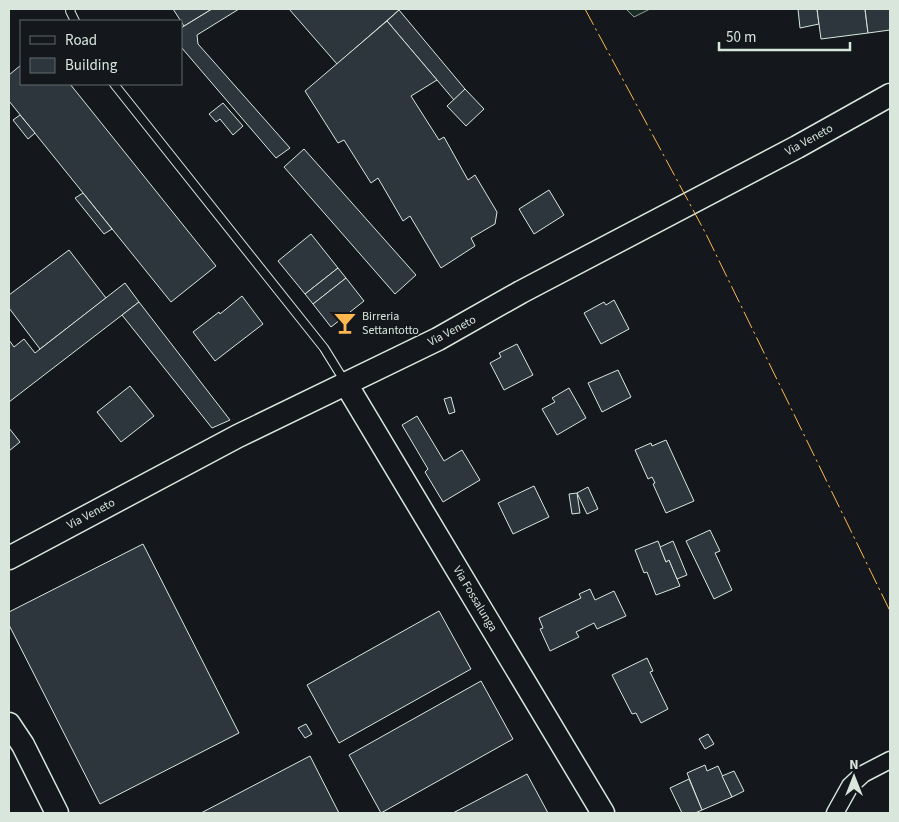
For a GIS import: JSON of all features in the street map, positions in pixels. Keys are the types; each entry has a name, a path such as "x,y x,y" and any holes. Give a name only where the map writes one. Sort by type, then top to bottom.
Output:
{"street":[{"name":"Via Veneto","path":"9,558 238,436 438,339 521,292 788,152 890,95"},
{"name":"Via Fossalunga","path":"346,384 603,813"},
{"path":"9,724 23,745 57,813"},
{"path":"835,813 850,786 863,774 890,760"}],"lane":[{"path":"115,85 324,348 346,384"}],"green space":[{"path":"626,9 650,9 634,17"}],"building":[{"path":"173,9 212,9 184,26 182,20"},
{"path":"212,9 239,9 197,35 198,44 290,148 276,158 182,48 182,27"},
{"path":"289,9 398,9 399,10 337,64"},
{"path":"798,9 817,9 819,24 800,28"},
{"path":"817,9 865,9 868,33 821,39"},
{"path":"865,9 890,9 890,30 868,33"},
{"path":"399,10 465,89 454,100 387,21"},
{"path":"387,21 437,80 411,96 439,140 444,137 468,180 475,175 497,212 495,224 471,238 475,246 441,268 410,216 403,221 378,178 371,183 344,140 338,143 305,91"},
{"path":"20,66 20,85 71,85 216,266 171,302 9,101 9,75"},
{"path":"465,89 484,109 466,126 447,106"},
{"path":"223,103 243,126 233,135 220,119 216,122 209,114"},
{"path":"20,115 35,133 28,139 13,120"},
{"path":"304,149 416,275 395,294 284,167"},
{"path":"549,190 564,215 534,234 519,209"},
{"path":"83,193 112,229 104,234 75,198"},
{"path":"311,234 338,268 305,294 278,261"},
{"path":"69,250 106,298 40,349 9,308 9,295"},
{"path":"338,268 346,278 313,304 305,294"},
{"path":"346,278 364,301 331,327 313,304"},
{"path":"125,283 139,302 9,402 9,340 14,347 24,339 35,353"},
{"path":"242,296 263,324 215,361 193,332"},
{"path":"614,300 629,329 601,344 584,313 604,302 606,305"},
{"path":"139,302 230,420 212,428 122,315"},
{"path":"517,344 533,375 504,390 490,363 501,357 499,353"},
{"path":"618,370 631,397 602,412 588,383"},
{"path":"130,386 154,416 121,442 97,412"},
{"path":"569,388 586,418 557,435 542,409 555,402 552,398"},
{"path":"451,397 455,412 449,414 444,399"},
{"path":"417,416 444,461 462,450 480,480 443,502 425,472 428,469 402,425"},
{"path":"9,428 20,442 9,451"},
{"path":"666,440 694,501 666,513 653,484 655,483 652,477 648,479 635,450 651,443 652,446"},
{"path":"534,486 549,517 513,534 498,503"},
{"path":"588,487 598,509 587,514 577,493"},
{"path":"577,493 580,513 572,514 569,494"},
{"path":"710,530 720,551 715,553 732,590 714,599 686,541"},
{"path":"658,541 666,562 669,560 680,586 656,595 647,572 644,573 635,550"},
{"path":"673,541 687,575 677,579 669,560 666,562 660,547"},
{"path":"143,544 239,733 100,804 9,625 9,612"},
{"path":"590,589 595,600 614,591 626,616 597,629 594,623 576,632 579,637 550,651 540,629 543,628 539,618 581,598 579,594"},
{"path":"439,611 471,669 339,743 307,685"},
{"path":"647,658 653,671 650,672 668,709 641,723 636,713 632,714 612,675"},
{"path":"481,681 513,739 381,813 349,755"},
{"path":"306,724 312,734 305,738 298,728"},
{"path":"708,734 714,744 705,749 699,739"},
{"path":"310,756 339,813 201,813"},
{"path":"705,765 707,771 718,766 732,797 702,810 687,773"},
{"path":"734,771 744,791 732,797 722,776"},
{"path":"527,774 548,813 453,813"},
{"path":"689,779 702,810 695,813 682,813 670,788"}],"power":[{"path":"585,9 706,234 890,611"}],"place":[{"name":"Birreria Settantotto","path":"345,323"}]}
